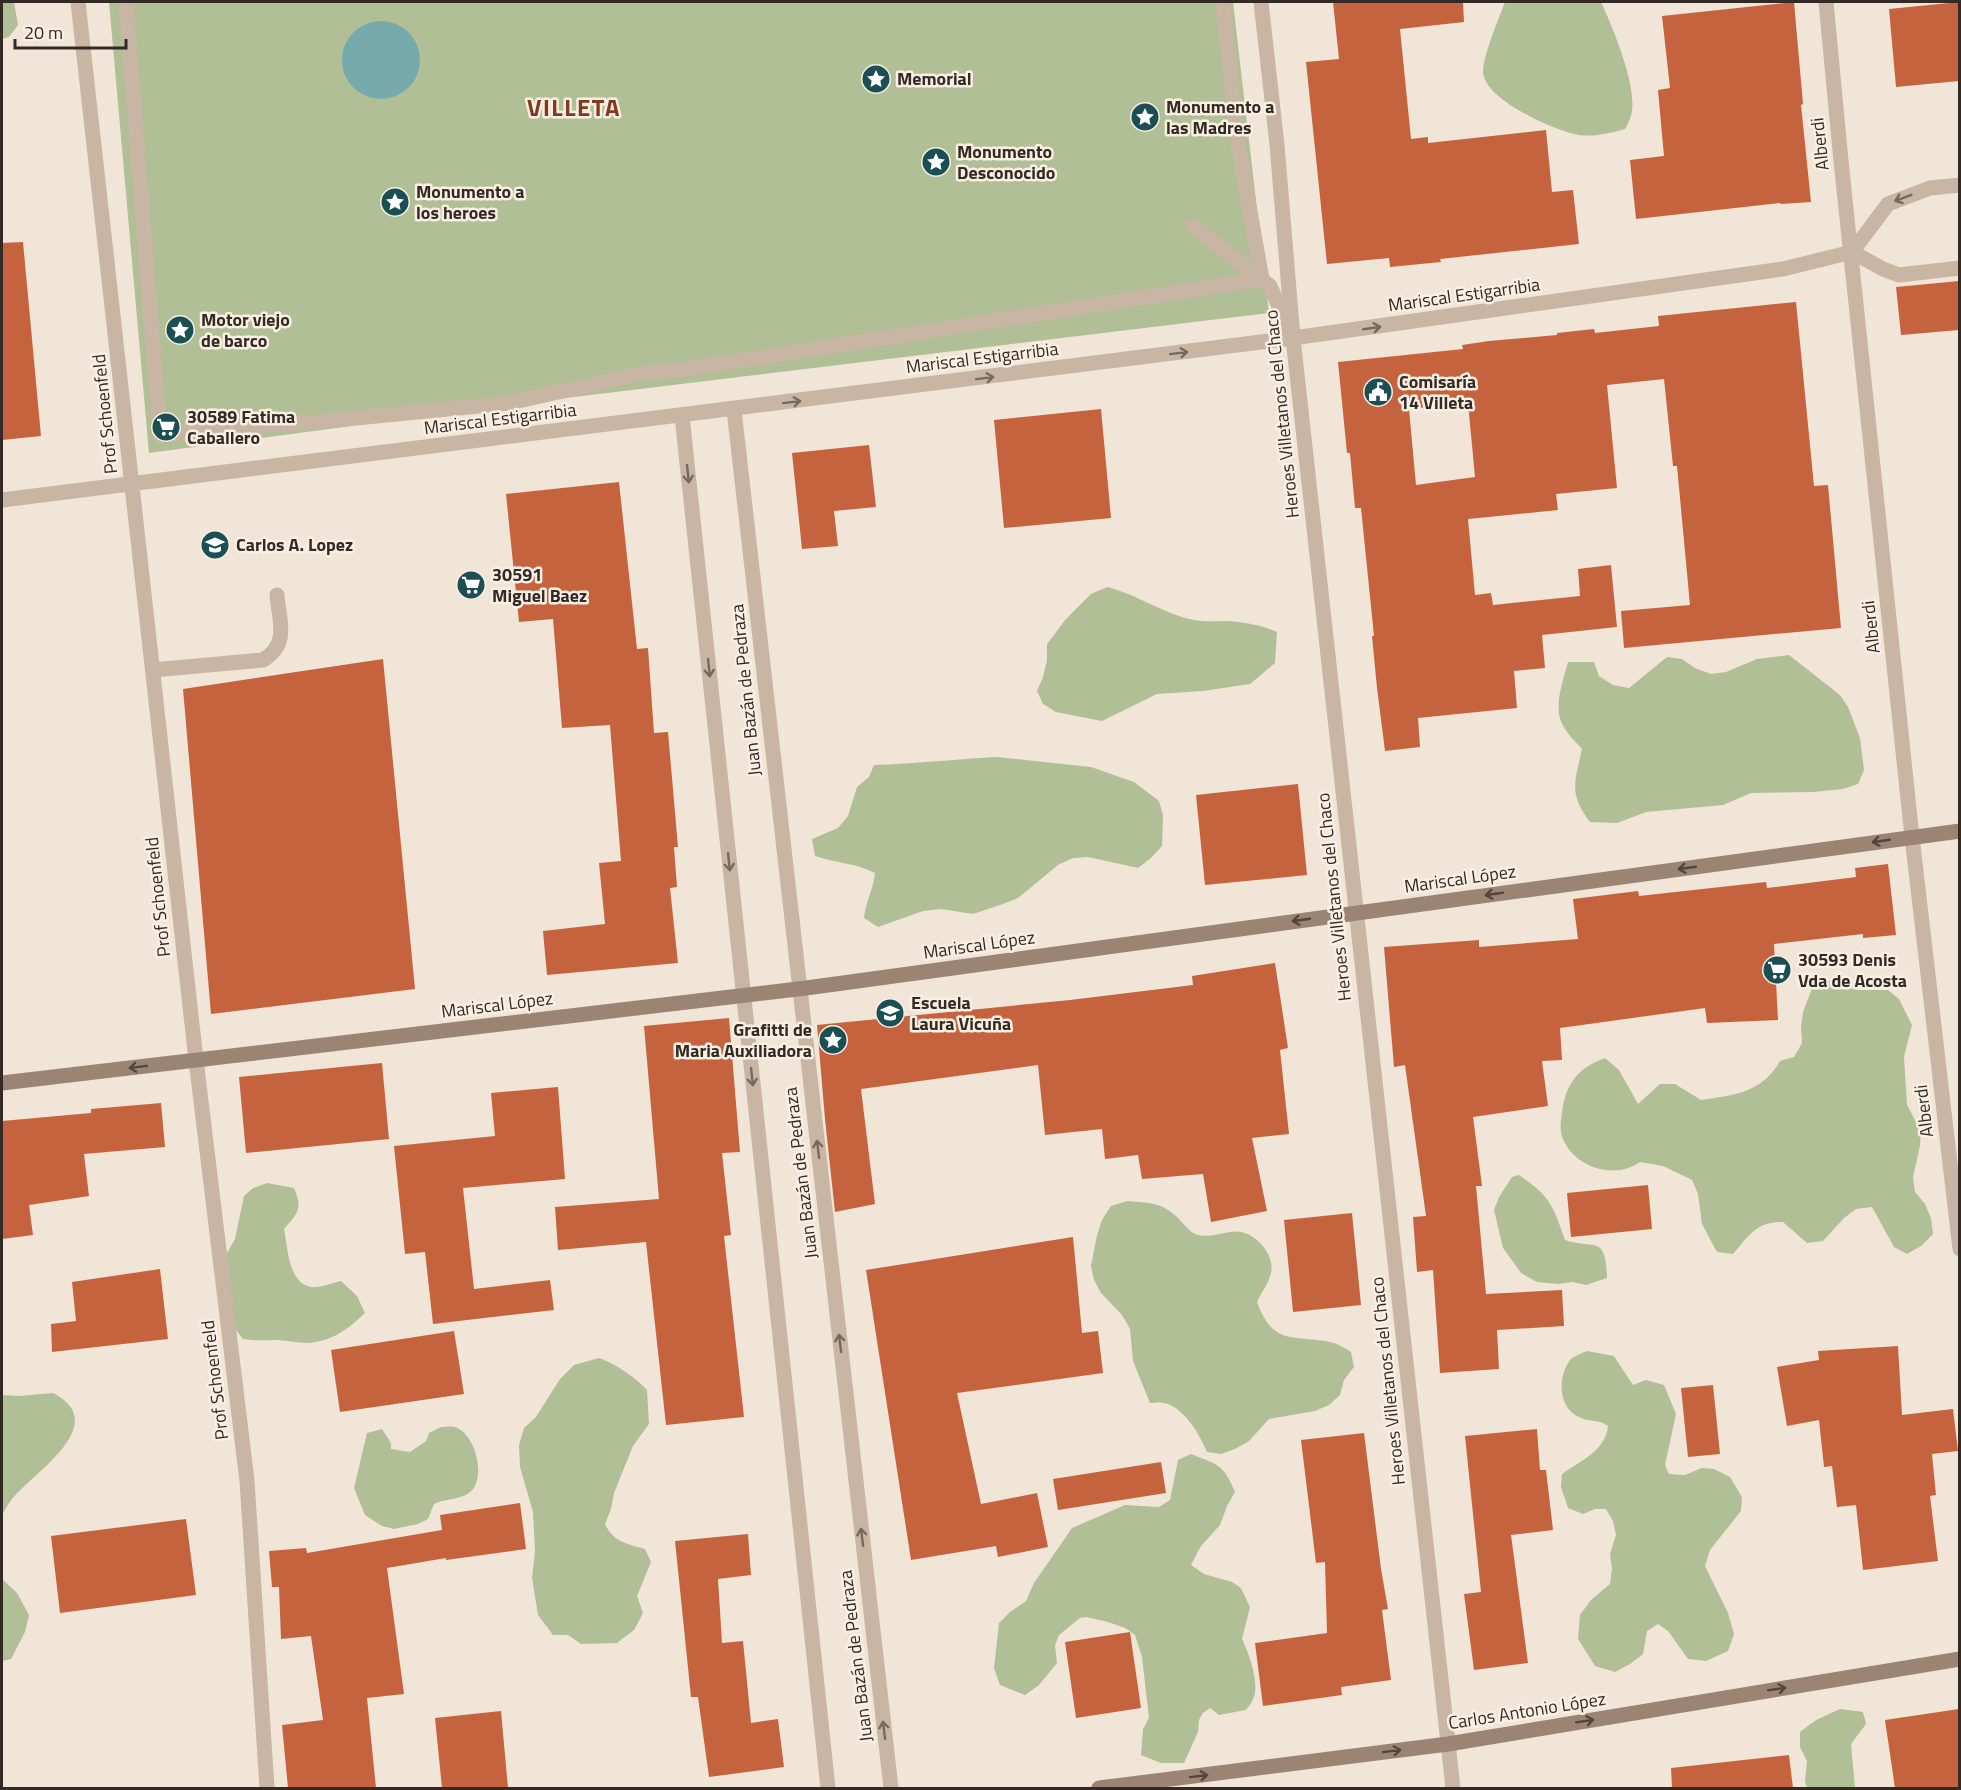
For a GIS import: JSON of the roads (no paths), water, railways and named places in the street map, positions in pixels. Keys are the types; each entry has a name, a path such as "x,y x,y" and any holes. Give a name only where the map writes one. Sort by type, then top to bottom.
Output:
{"main road":[{"name":"Mariscal López","path":"2,1083 800,989 1959,831"},
{"name":"Carlos Antonio López","path":"1099,1788 1448,1744 1959,1659"}],"street":[{"name":"Prof Schoenfeld","path":"78,2 196,1060 247,1481 267,1788"},
{"path":"126,2 160,436 208,428 315,422 509,403 645,373 680,370 1262,279"},
{"path":"1223,2 1236,133 1262,279"},
{"name":"Heroes Villetanos del Chaco","path":"1261,2 1277,146 1293,338 1453,1788"},
{"name":"Alberdi","path":"1826,2 1912,837 1959,1249"},
{"path":"1959,185 1930,188 1888,204 1852,252 1899,275 1959,268"},
{"path":"1193,226 1270,286 1293,338"},
{"name":"Mariscal Estigarribia","path":"2,500 734,410 1293,338 1783,269 1852,252"},
{"name":"Juan Bazán de Pedraza","path":"734,410 891,1788"},
{"path":"682,416 828,1788"},
{"path":"153,670 263,660 273,654 281,642 277,595"}],"water":[{"path":"373,21 389,21 403,27 414,38 420,52 420,68 414,82 403,93 389,99 373,99 359,93 348,82 342,68 342,52 348,38 359,27"}],"place":[{"name":"Memorial","path":"876,79"},
{"name":"Monumento a las Madres","path":"1145,117"},
{"name":"Monumento Desconocido","path":"936,162"},
{"name":"Monumento a los heroes","path":"395,202"},
{"name":"Motor viejo de barco","path":"180,330"},
{"name":"Comisaría 14 Villeta","path":"1378,392"},
{"name":"30589 Fatima Caballero","path":"166,427"},
{"name":"Carlos A. Lopez","path":"215,545"},
{"name":"30591 Miguel Baez","path":"471,585"},
{"name":"30593 Denis Vda de Acosta","path":"1777,970"},
{"name":"Escuela Laura Vicuña","path":"890,1013"},
{"name":"Grafitti de Maria Auxiliadora","path":"833,1040"}],"district":[{"name":"VILLETA","path":"574,108"}]}
